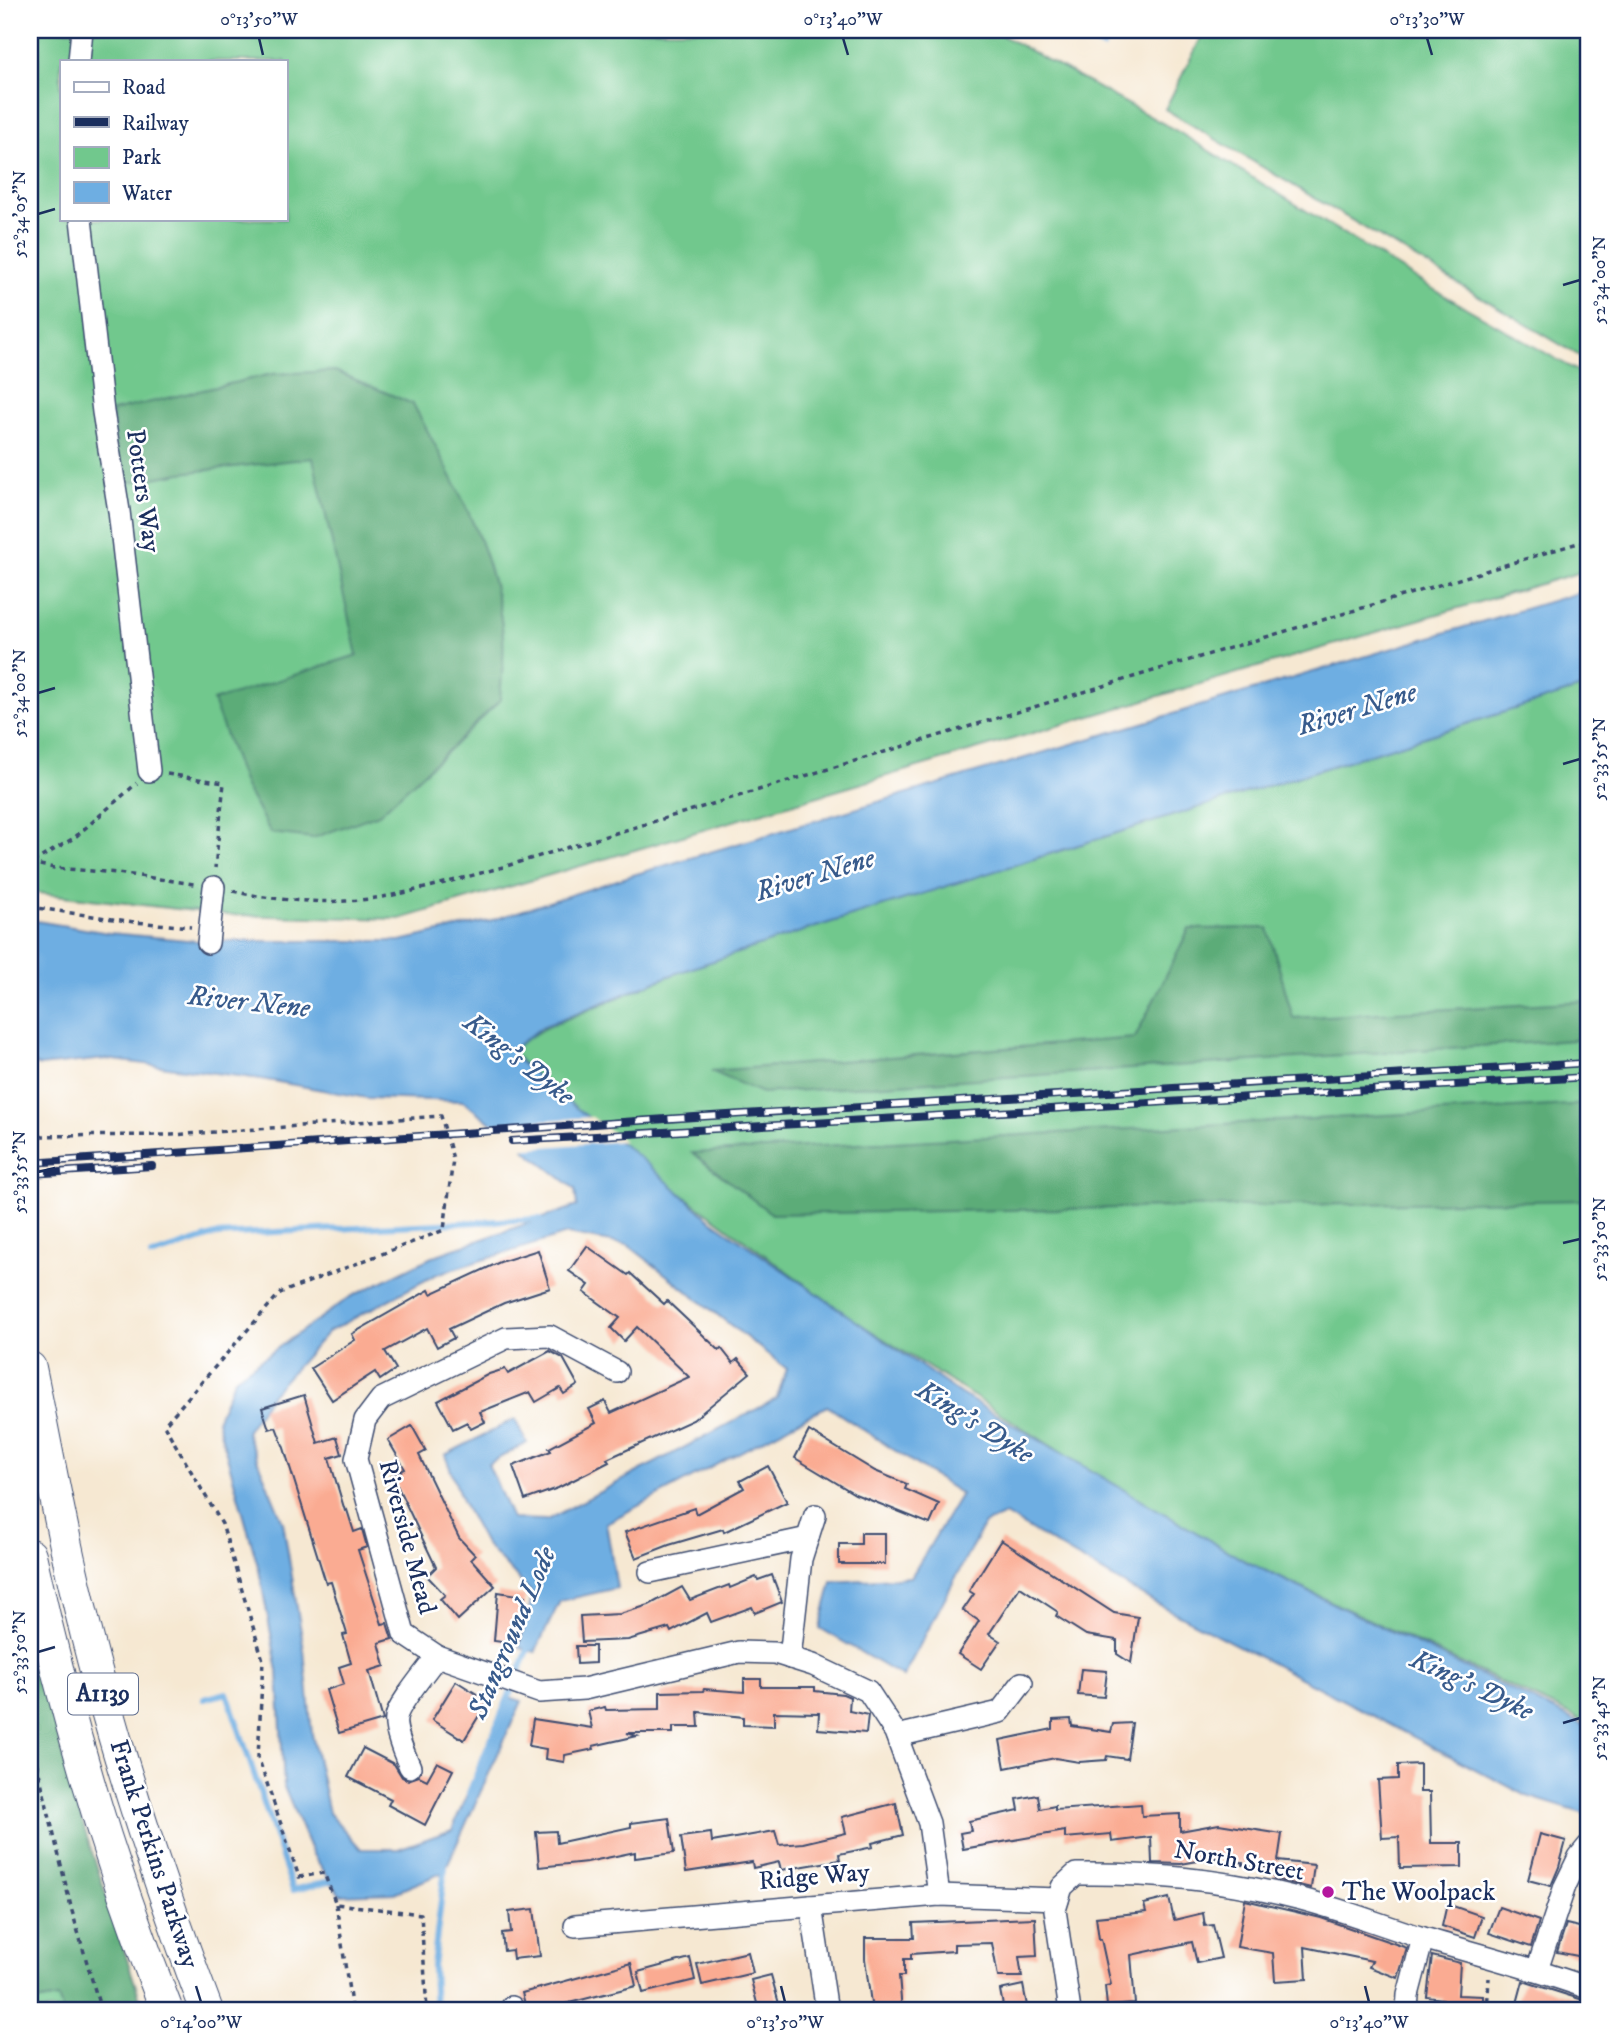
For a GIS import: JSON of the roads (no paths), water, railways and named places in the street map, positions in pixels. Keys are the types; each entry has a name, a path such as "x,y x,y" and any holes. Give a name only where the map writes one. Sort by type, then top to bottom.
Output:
{"highway":[{"name":"Frank Perkins Parkway","path":"30,1368 75,1586 99,1682 182,1944 207,2011"},
{"name":"Frank Perkins Parkway","path":"30,1555 96,1804 167,2011"}],"street":[{"path":"79,60 82,30"},
{"name":"Potters Way","path":"81,220 149,771"},
{"path":"208,943 214,887"},
{"name":"Riverside Mead","path":"617,1372 550,1336 506,1338 381,1399 365,1420 356,1459 404,1634 437,1656 539,1692 583,1689 740,1652 775,1653 813,1665 868,1691 897,1736 929,1823 939,1895"},
{"path":"790,1658 801,1559 815,1515"},
{"path":"650,1572 808,1538"},
{"path":"410,1767 402,1751 396,1718 437,1656"},
{"path":"897,1736 1000,1712 1022,1683"},
{"path":"1537,1970 1565,1886 1579,1857 1588,1846"},
{"name":"North Street","path":"1058,1899 1062,1887 1076,1874 1139,1873 1213,1880 1295,1897 1588,1988"},
{"name":"Ridge Way","path":"575,1926 939,1895 1058,1899"},
{"path":"1058,1899 1055,1910 1070,2011"},
{"path":"811,1906 827,2011"},
{"path":"1408,2011 1408,1995 1423,1938"}],"water":[{"path":"1588,590 1588,686 806,930 674,974 542,1027 518,1045 514,1053 538,1078 644,1161 708,1218 961,1394 1243,1560 1588,1727 1588,1815 1527,1796 1154,1602 1005,1515 984,1524 903,1677 820,1628 832,1582 911,1577 961,1494 827,1406 606,1523 617,1588 560,1601 535,1652 519,1647 533,1594 485,1544 463,1503 445,1455 515,1419 527,1443 488,1464 512,1519 547,1520 776,1399 787,1369 628,1245 567,1234 437,1274 328,1332 270,1396 246,1432 283,1522 304,1650 312,1734 329,1813 361,1849 398,1849 452,1830 509,1697 522,1701 444,1872 394,1893 340,1895 312,1853 284,1787 278,1671 259,1570 217,1420 235,1378 350,1297 434,1256 577,1206 575,1189 463,1101 367,1098 261,1079 106,1059 40,1066 30,1063 30,920 109,933 198,941 400,941 489,921 633,875"}],"waterway":[{"path":"1069,30 1103,47"},
{"path":"151,1256 215,1235 540,1219"},
{"name":"Stanground Lode","path":"469,1793 530,1645"},
{"path":"204,1699 227,1693 293,1890 330,1881"},
{"name":"Stanground Lode","path":"435,2011 433,1967 445,1867"}],"railway":[{"path":"30,1163 695,1117 1588,1063"},
{"path":"512,1141 1588,1077"},
{"path":"30,1174 152,1166"}],"place":[{"name":"The Woolpack","path":"1328,1892"}],"water label":[{"name":"River Nene","path":"1357,709"},
{"name":"River Nene","path":"815,875"},
{"name":"River Nene","path":"249,1002"},
{"name":"King's Dyke","path":"519,1059"},
{"name":"King's Dyke","path":"975,1422"},
{"name":"King's Dyke","path":"1472,1685"}]}
